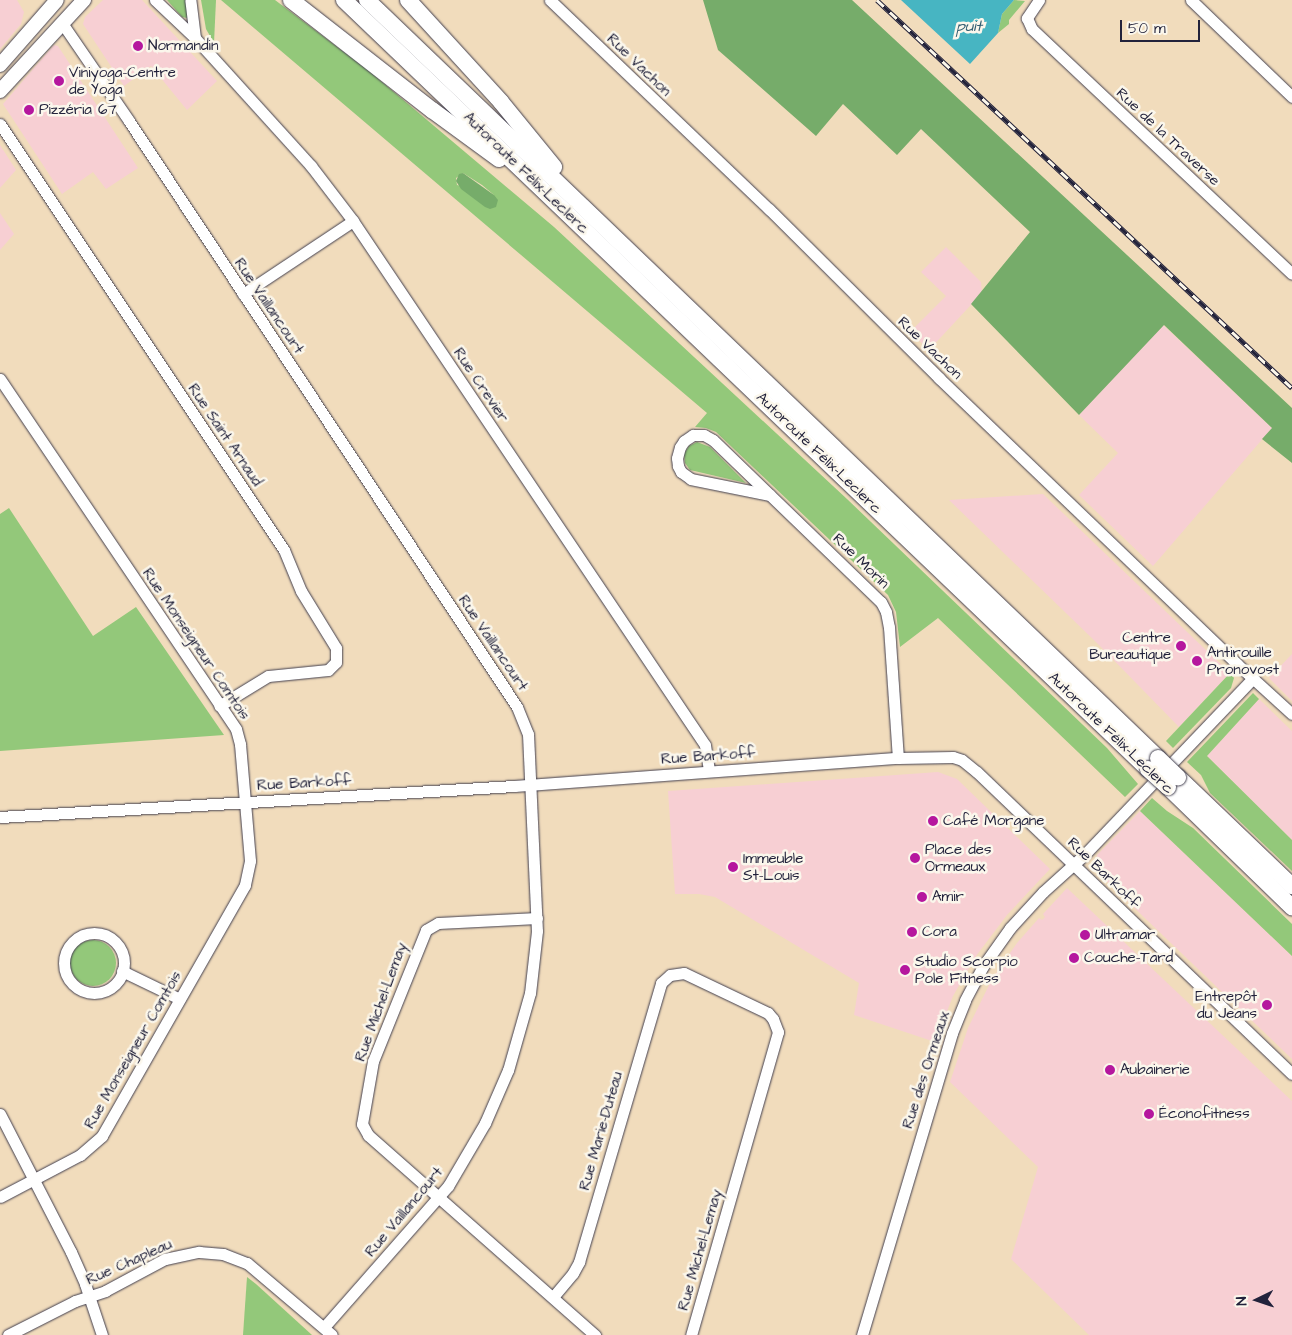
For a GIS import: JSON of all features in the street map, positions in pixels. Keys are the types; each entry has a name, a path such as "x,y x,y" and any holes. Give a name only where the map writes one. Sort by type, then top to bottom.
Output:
{"highway":[{"path":"291,0 432,110 552,198"},
{"name":"Autoroute Félix-Leclerc","path":"344,0 1173,782 1292,886"},
{"name":"Autoroute Félix-Leclerc","path":"367,0 598,221 1153,763"},
{"path":"408,0 501,102 598,221"},
{"name":"Autoroute Félix-Leclerc","path":"1173,782 1292,907"}],"main road":[{"path":"0,91 84,0"},
{"path":"0,65 50,3 62,23"}],"street":[{"name":"Rue Crevier","path":"155,0 195,38 311,166 353,221 705,745 709,771"},
{"path":"190,0 195,38"},
{"name":"Rue Vachon","path":"550,0 769,209 946,385 1292,714"},
{"name":"Rue de la Traverse","path":"1039,0 1027,18 1032,29 1292,274"},
{"path":"1191,0 1292,97"},
{"name":"Rue Vaillancourt","path":"62,23 517,707 528,734 537,918 530,993 508,1070 473,1146 439,1198 328,1331"},
{"name":"Rue Saint Arnaud","path":"0,124 284,550 301,591 332,638 336,648 336,662 328,670 268,676 219,706"},
{"path":"243,294 353,221"},
{"name":"Rue Monseigneur Comtois","path":"0,379 239,736 246,801 249,874 245,885 102,1136 80,1156 0,1197"},
{"name":"Rue Morin","path":"770,495 691,479 681,472 678,466 677,458 680,447 690,436 707,436 718,444 883,605 889,627 898,758"},
{"name":"Rue des Ormeaux","path":"862,1335 927,1114 961,1010 984,966 1003,938 1043,892 1073,864 1253,678"},
{"name":"Rue Barkoff","path":"0,817 531,784 898,758 942,756 959,759 977,772 1292,1074"},
{"name":"Rue Michel-Lemay","path":"537,918 445,922 426,930 374,1061 362,1116 365,1130 439,1198 595,1335"},
{"path":"92,933 104,935 119,947 123,963 122,971 111,987 99,992 84,991 68,979 65,970 66,953 70,945 82,936 92,933"},
{"path":"122,971 180,1000"},
{"name":"Rue Michel-Lemay","path":"675,974 691,976 768,1013 773,1019 778,1032 691,1335"},
{"name":"Rue Marie-Duteau","path":"553,1297 574,1273 579,1262 658,991 665,978 675,974"},
{"path":"0,1114 71,1252 90,1296 102,1335"},
{"name":"Rue Chapleau","path":"8,1335 75,1301 106,1291 176,1256 199,1252 224,1254 247,1263 328,1331"}],"shaded area":[{"path":"0,0 17,0 24,12 21,24 0,49"},
{"path":"103,0 142,0 217,81 187,110 151,66 124,86 83,24 85,17"},
{"path":"54,45 58,46 138,168 106,189 93,172 62,194 3,104"},
{"path":"0,145 16,170 0,188"},
{"path":"0,213 14,234 0,250"},
{"path":"946,247 981,282 982,293 929,350 910,332 946,296 921,272"},
{"path":"1163,325 1272,428 1153,566 1079,495 1118,453 1079,415"},
{"path":"1043,494 1230,673 1179,727 1098,644 949,500"},
{"path":"1292,654 1292,701 1269,678"},
{"path":"1259,699 1292,731 1292,840 1207,756"},
{"path":"938,772 957,779 1050,869 1007,915 976,956 953,996 935,1042 854,1015 859,983 715,897 699,894 675,894 668,791"},
{"path":"1140,811 1292,956 1292,1059 1101,876 1095,865 1097,855"},
{"path":"1067,888 1292,1101 1292,1335 1089,1335 1011,1259 1038,1167 950,1082 968,1028 992,979 1017,943 1039,918 1042,920 1045,917 1043,914"}],"green space":[{"path":"167,0 187,0 187,18 182,17"},
{"path":"201,0 216,0 214,43 206,29"},
{"path":"221,0 275,0 369,71 554,227 847,499 1107,748 1138,784 1125,797 938,618 900,647 896,612 888,595 716,432 706,428 695,427 707,413","holes":["463,173 494,195 457,185 456,178"]},
{"path":"703,0 852,0 1292,408 1292,463 1262,439 1272,428 1164,325 1079,415 971,304 1030,232 921,129 897,155 843,104 816,136 718,50"},
{"path":"1014,0 1025,1 1009,20 1009,24 998,33 1002,14"},
{"path":"463,173 494,195 498,200 496,207 490,209 485,207 461,189 456,181 459,174"},
{"path":"697,442 710,447 746,483 690,470 685,463 684,454 689,446"},
{"path":"9,508 93,636 136,607 224,735 0,751 0,514"},
{"path":"1230,673 1234,678 1231,688 1173,748 1166,741"},
{"path":"1253,693 1259,699 1207,756 1292,840 1292,871 1210,793 1201,775 1187,762"},
{"path":"1152,798 1167,811 1193,828 1292,924 1292,956 1140,811"},
{"path":"88,940 98,940 112,950 116,963 112,976 106,982 98,986 88,986 74,976 70,968 70,958 80,944"},
{"path":"247,1277 256,1284 312,1335 243,1335"}],"water":[{"name":"puit","path":"901,0 1014,0 1002,14 998,33 970,64"}],"railway":[{"path":"877,0 1292,388"}],"place":[{"name":"Normandin","path":"138,46"},
{"name":"Viniyoga-Centre de Yoga","path":"59,81"},
{"name":"Pizzéria 67","path":"29,110"},
{"name":"Centre Bureautique","path":"1181,646"},
{"name":"Antirouille Pronovost","path":"1197,661"},
{"name":"Café Morgane","path":"933,821"},
{"name":"Place des Ormeaux","path":"915,858"},
{"name":"Immeuble St-Louis","path":"733,867"},
{"name":"Amir","path":"922,897"},
{"name":"Cora","path":"912,932"},
{"name":"Ultramar","path":"1085,935"},
{"name":"Couche-Tard","path":"1074,958"},
{"name":"Studio Scorpio Pole Fitness","path":"905,970"},
{"name":"Entrepôt du Jeans","path":"1267,1005"},
{"name":"Aubainerie","path":"1110,1070"},
{"name":"Éconofitness","path":"1149,1114"}]}
